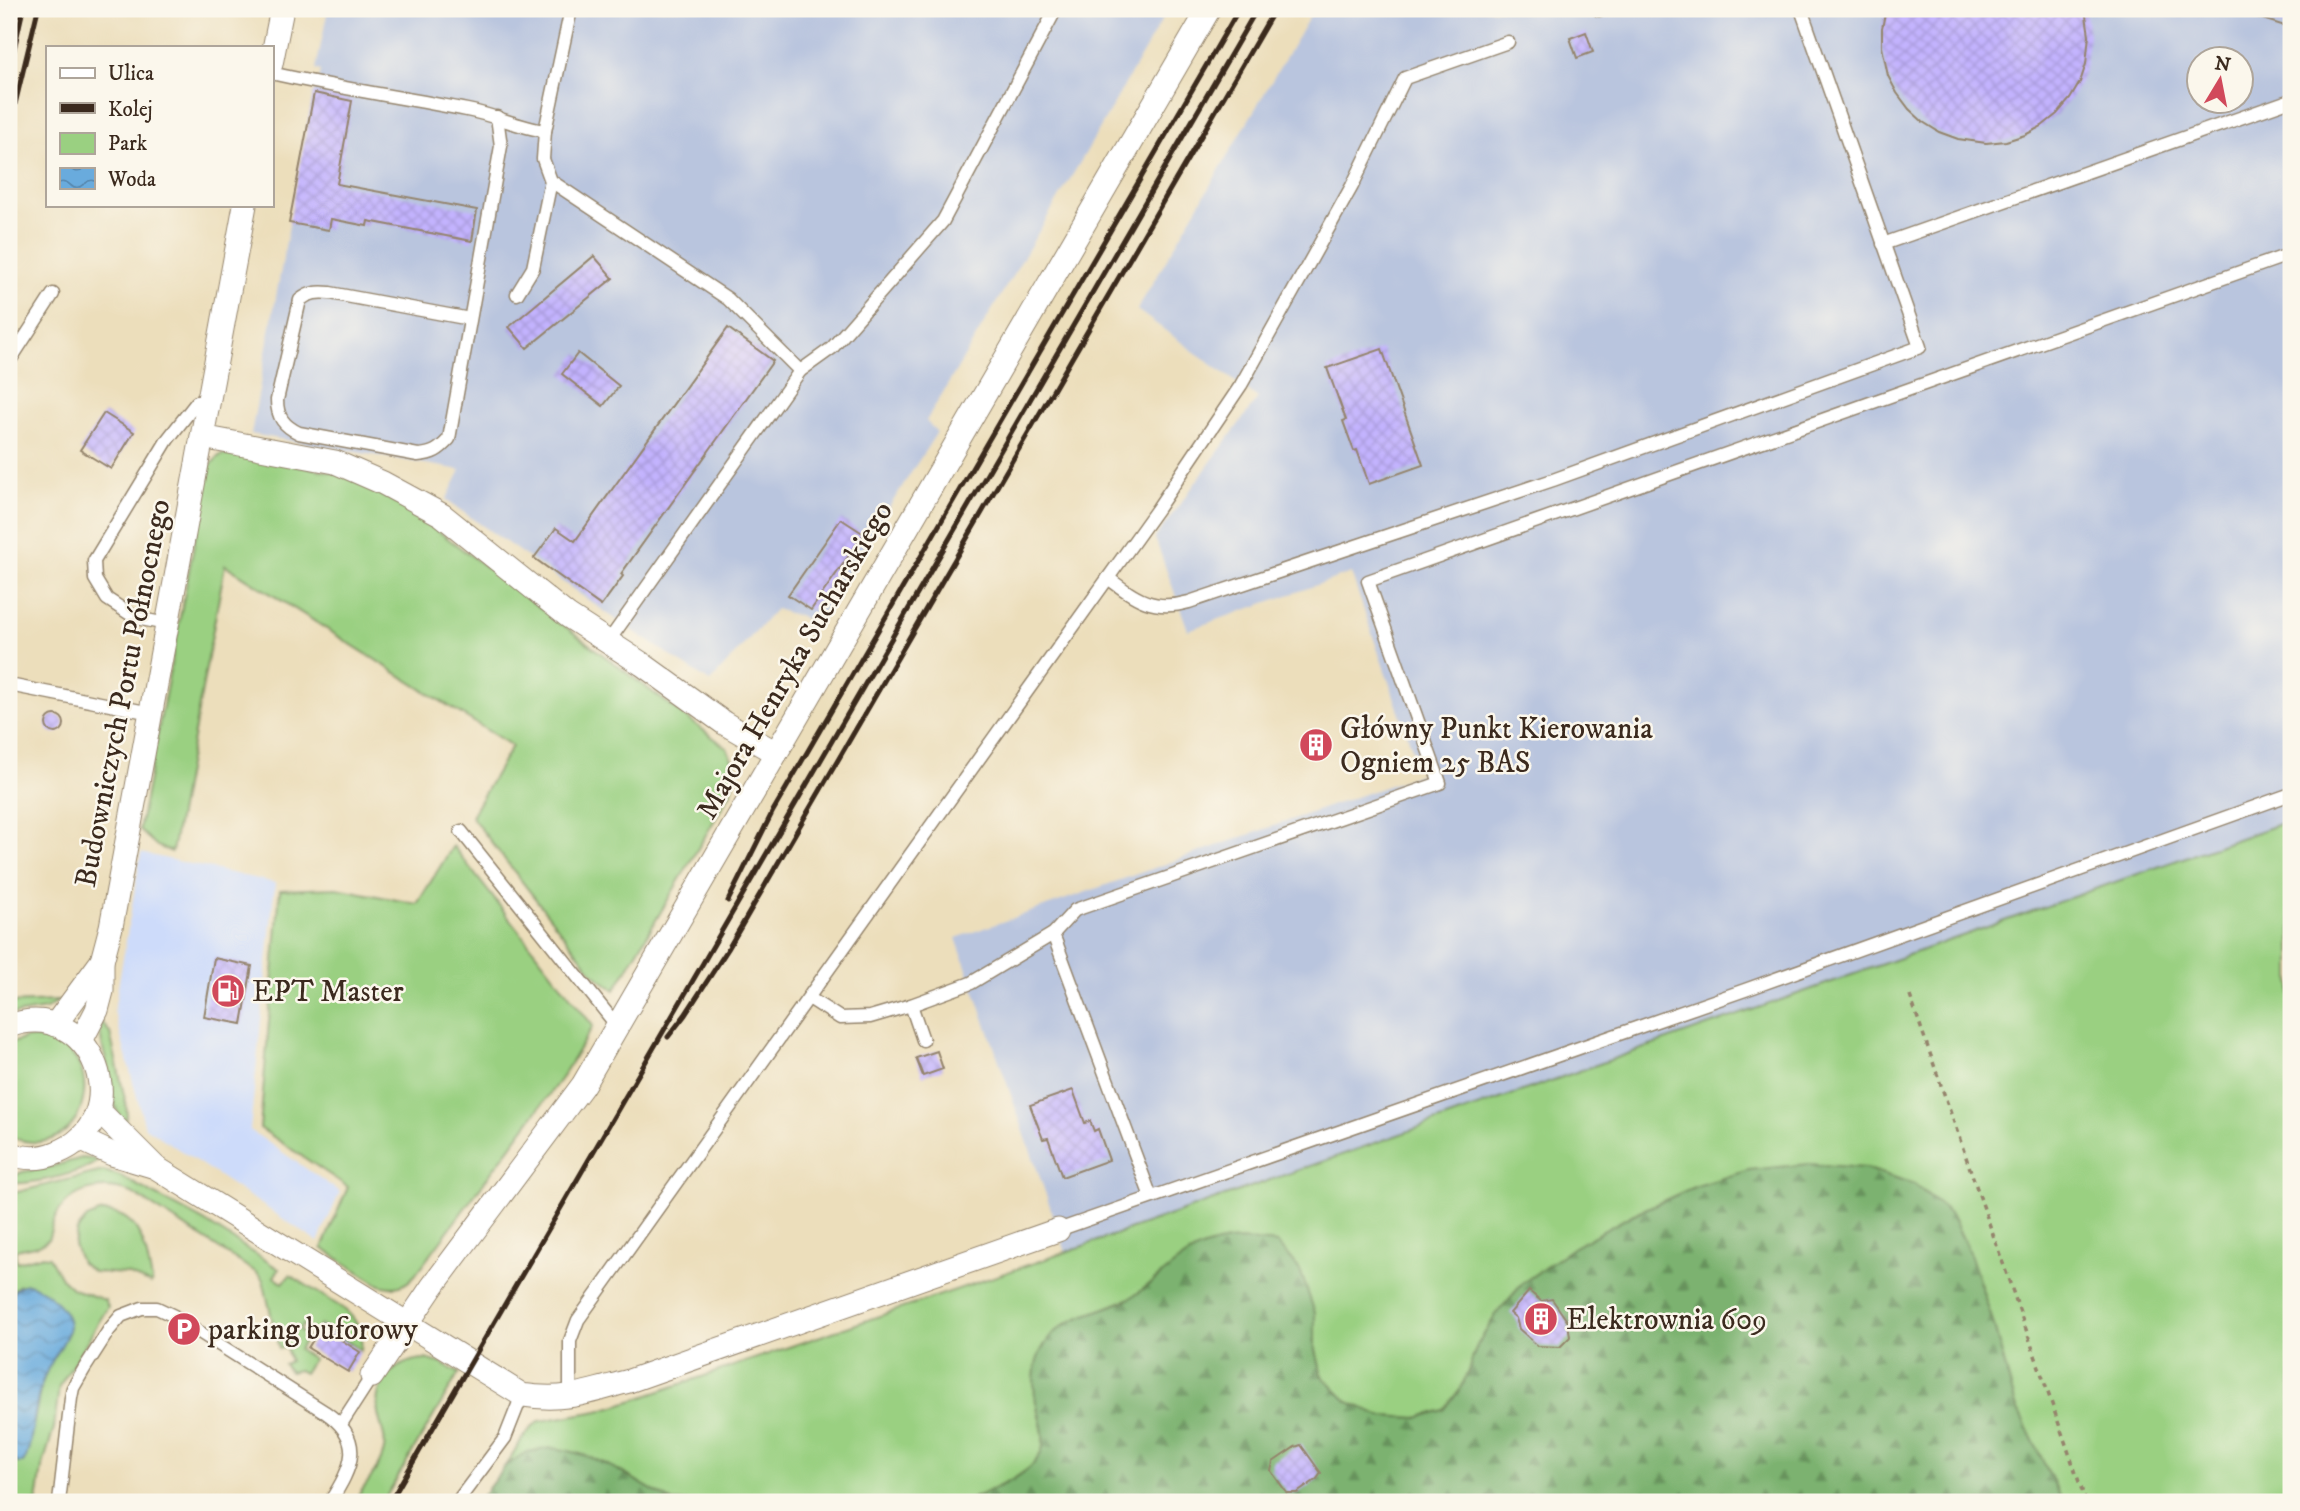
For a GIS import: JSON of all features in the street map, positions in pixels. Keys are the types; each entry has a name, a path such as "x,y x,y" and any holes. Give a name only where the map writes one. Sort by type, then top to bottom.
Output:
{"street":[{"path":"273,54 282,9"},
{"name":"Majora Henryka Sucharskiego","path":"406,1324 583,1085 1209,9"},
{"name":"Budowniczych Portu Północnego","path":"81,1041 102,991 102,961 111,927 245,206"},
{"path":"202,437 335,462 383,483 442,515 568,616 724,723 776,753"},
{"name":"Budowniczych Portu Północnego","path":"55,1025 102,961"},
{"path":"9,1026 37,1021 55,1025 81,1041 93,1056 100,1074 101,1093 98,1110 80,1139 66,1149 48,1156 11,1158"},
{"path":"98,1110 155,1167 522,1395 547,1399 570,1397 629,1381 1058,1230"},
{"path":"80,1139 112,1154 155,1167"},
{"path":"372,1376 406,1324"}],"lane":[{"path":"517,294 533,268 551,181 543,159 545,131 571,9"},
{"path":"608,642 800,371 832,348 943,221 1056,9"},
{"path":"1108,578 1136,598 1155,605 1172,606 1189,602 1553,480 1920,347 1801,9"},
{"path":"570,1397 570,1341 578,1320 1108,578 1241,385 1352,186 1405,78 1508,42"},
{"path":"273,73 497,117 526,128 545,131"},
{"path":"1883,244 2291,100"},
{"path":"470,318 330,293 316,292 307,295 300,300 277,400 277,411 282,422 299,433 418,454 431,454 449,439 501,146 497,117"},
{"path":"551,181 728,299 800,371"},
{"path":"809,998 840,1018 870,1017 911,1005 971,983 1053,934 1075,910 1440,783 1368,580 2291,254"},
{"path":"9,362 53,294"},
{"path":"167,624 136,618 107,599 95,579 94,561 168,439 197,402 208,404"},
{"path":"9,685 151,713"},
{"path":"1058,1230 1732,994 2291,794"},
{"path":"461,831 617,1026"},
{"path":"1053,934 1151,1197"},
{"path":"911,1005 923,1040"},
{"path":"59,1502 74,1388 114,1322 128,1312 142,1308 157,1308 174,1316 341,1424 349,1437 352,1455 346,1475 330,1502"},
{"path":"341,1424 372,1376"},
{"path":"457,1502 505,1438 522,1395"}],"path":[{"path":"1910,996 2086,1502"}],"shaded area":[{"path":"328,9 1168,9 926,421 937,432 816,622 776,609 710,682 446,500 461,470 251,434 313,94 321,71 316,69"},
{"path":"1314,9 2291,9 2291,820 1066,1252 956,938 1421,774 1351,573 1188,630 1155,538 1258,398 1137,310"},
{"path":"141,853 275,883 250,1130 340,1192 318,1242 145,1127 114,1011"}],"green space":[{"path":"231,453 343,474 406,507 727,748 736,768 731,792 615,990 594,974 471,816 512,746 225,565 172,852 157,846 139,830 209,467 219,456"},
{"path":"2291,820 2291,1502 2063,1502 2016,1406 1992,1319 1970,1254 1951,1214 1914,1184 1865,1168 1749,1170 1694,1187 1632,1215 1524,1282 1497,1313 1477,1346 1463,1385 1444,1410 1417,1418 1381,1416 1348,1402 1322,1376 1315,1346 1315,1313 1202,1248 1133,1297 1065,1324 1037,1407 1043,1432 1043,1449 1032,1466 1012,1480 965,1502 673,1502 649,1489 527,1452 505,1466 525,1436 540,1421 598,1411 637,1399 1066,1252"},
{"path":"453,846 593,1026 562,1077 416,1274 400,1286 391,1287 380,1285 322,1248 348,1187 260,1128 280,890 337,888 417,904"},
{"path":"59,1001 46,1009 9,1015 9,1003"},
{"path":"101,1021 110,1033 126,1104 124,1123 114,1100 101,1042"},
{"path":"26,1038 55,1043 74,1057 83,1077 83,1099 75,1120 59,1135 37,1142 9,1136 9,1044"},
{"path":"82,1158 99,1160 81,1170 55,1178 9,1183 14,1176 22,1172"},
{"path":"1809,1164 1865,1168 1914,1184 1951,1214 1970,1254 1992,1319 2016,1406 2063,1502 965,1502 1020,1475 1037,1459 1042,1450 1043,1436 1034,1374 1039,1356 1052,1335 1074,1320 1127,1300 1185,1257 1204,1247 1249,1240 1277,1243 1300,1270 1315,1313 1315,1346 1322,1376 1348,1402 1381,1416 1417,1418 1444,1410 1463,1385 1477,1346 1497,1313 1524,1282 1574,1247 1632,1215 1694,1187 1749,1170"},
{"path":"103,1171 118,1175 204,1221 279,1269 274,1277 283,1283 290,1275 344,1309 358,1327 361,1350 320,1325 315,1333 302,1325 299,1330 307,1336 299,1350 313,1359 304,1373 298,1370 290,1372 284,1364 290,1361 286,1347 279,1349 263,1280 257,1273 132,1193 100,1188 81,1193 64,1205 57,1214 48,1240 39,1245 15,1250 17,1262 40,1256 49,1257 61,1278 73,1289 105,1300 108,1307 59,1387 54,1428 42,1468 37,1502 9,1502 9,1456 11,1460 28,1451 41,1386 49,1365 68,1333 20,1285 14,1289 9,1309 9,1194"},
{"path":"102,1212 126,1218 134,1225 144,1245 151,1284 127,1274 94,1272 81,1263 74,1245 77,1230 87,1218"},
{"path":"425,1359 459,1373 383,1502 354,1502 375,1471 384,1450 385,1441 377,1402 383,1383 388,1375 404,1364"},
{"path":"552,1448 601,1462 673,1502 478,1502 505,1466 527,1452"}],"water":[{"path":"28,1284 40,1289 64,1311 69,1329 42,1383 26,1458 23,1463 17,1463 9,1456 9,1309 16,1289"}],"building":[{"path":"1886,9 2085,9 2089,35 2086,64 2070,99 2042,126 2006,141 1986,143 1958,139 1923,122 1897,93 1888,76 1882,47"},
{"path":"2291,9 2291,28 2237,11"},
{"path":"1586,32 1593,52 1577,58 1570,38"},
{"path":"314,93 352,101 337,184 477,210 472,241 368,221 367,226 331,219 329,230 289,223"},
{"path":"594,256 613,278 527,348 509,327"},
{"path":"728,328 773,361 601,606 534,558 556,528 575,541"},
{"path":"1382,349 1423,465 1369,484 1343,421 1346,420 1327,368"},
{"path":"578,353 619,386 603,406 562,374"},
{"path":"104,413 134,432 111,469 80,450"},
{"path":"841,519 864,534 811,610 788,595"},
{"path":"55,715 63,720 64,724 59,732 55,733 47,728 46,724 51,716"},
{"name":"EPT Master","path":"214,958 252,966 242,1024 204,1017"},
{"path":"937,1051 943,1069 923,1076 916,1058"},
{"path":"1073,1090 1085,1123 1090,1121 1094,1131 1098,1129 1109,1160 1062,1177 1048,1138 1043,1139 1030,1105"},
{"name":"Elektrownia 609","path":"1529,1291 1541,1301 1552,1299 1568,1322 1570,1337 1560,1347 1538,1346 1519,1329 1516,1318 1510,1313"},
{"path":"321,1327 360,1352 348,1372 308,1348"},
{"path":"1301,1445 1321,1473 1297,1493 1287,1493 1271,1471 1273,1462"}],"railway":[{"path":"9,72 23,9"},
{"path":"9,129 38,9"},
{"path":"728,901 773,811 1239,9"},
{"path":"390,1502 1257,9"},
{"path":"668,1037 728,949 1275,9"}],"place":[{"name":"Główny Punkt Kierowania Ogniem 25 BAS","path":"1316,745"},
{"name":"EPT Master","path":"228,991"},
{"name":"Elektrownia 609","path":"1541,1319"},
{"name":"parking buforowy","path":"184,1329"}]}
